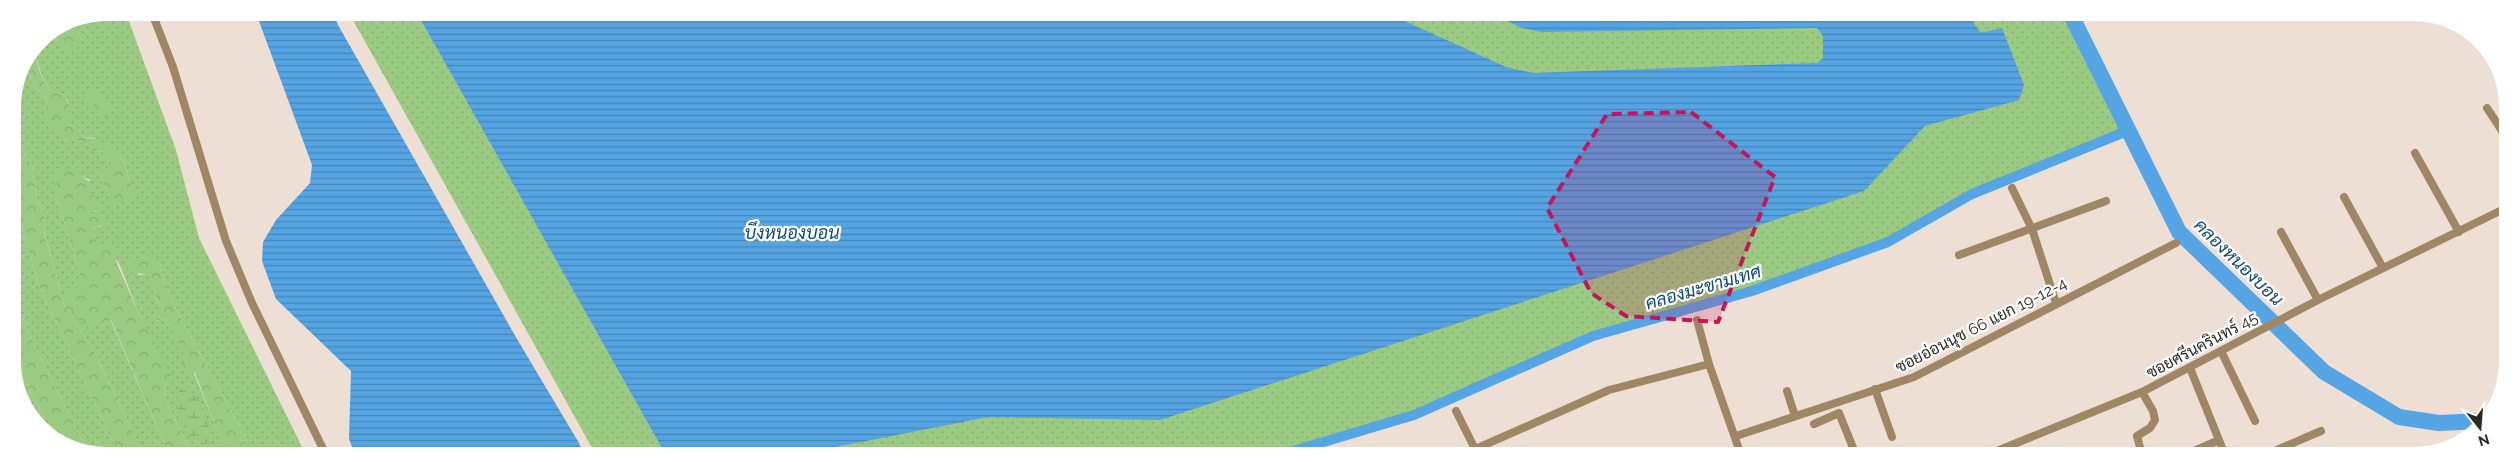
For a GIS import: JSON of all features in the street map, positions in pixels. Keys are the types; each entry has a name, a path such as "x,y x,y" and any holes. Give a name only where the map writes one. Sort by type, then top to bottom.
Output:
{"street":[{"path":"155,21 179,86 226,240 252,303 322,447"},
{"path":"2487,108 2499,126"},
{"path":"2415,153 2459,232"},
{"path":"2012,188 2032,229 2056,304"},
{"path":"2344,197 2383,268"},
{"path":"1959,256 2106,201"},
{"name":"ซอยศรีนครินทร์ 45","path":"2008,447 2142,392 2288,315 2499,212"},
{"path":"2281,232 2318,300"},
{"name":"ซอยอ่อนนุช 66 แยก 19-12-4","path":"1736,436 1875,389 1914,378 2176,243"},
{"path":"1697,320 1709,364 1739,447"},
{"path":"2221,351 2255,421"},
{"path":"1480,447 1608,390 1709,364"},
{"path":"2190,368 2222,447"},
{"path":"1875,389 1892,437"},
{"path":"1787,391 1795,416"},
{"path":"2140,447 2137,436 2150,428 2155,420 2153,411 2142,392"},
{"path":"1456,411 1474,447"},
{"path":"1814,424 1839,413 1853,447"},
{"path":"2284,447 2321,431"},
{"path":"2203,447 2219,440"}],"highlighted area":[{"path":"1691,112 1775,177 1718,322 1626,316 1591,293 1547,208 1607,114"}],"green space":[{"path":"129,21 176,150 199,238 302,447 246,447 247,440 179,315 164,282 160,263 145,257 126,262 139,275 149,274 159,308 154,314 157,321 166,318 194,373 224,447 189,447 164,398 166,381 120,266 109,247 99,249 92,229 102,226 91,212 96,211 83,196 82,190 90,180 82,176 56,195 80,274 80,285 95,327 110,319 166,447 140,447 93,349 64,304 44,231 45,219 37,199 32,166 23,151 21,143 21,106 23,90 29,72 34,86 47,99 49,109 65,140 80,141 93,151 103,152 108,158 109,167 101,174 112,204 136,198 124,161 106,145 96,139 84,137 76,127 72,127 68,115 68,100 65,95 51,90 43,79 37,58 46,46 55,39 57,42 82,41 77,28 90,23"},
{"name":"บึงหนองบอน","path":"353,21 2074,21 2127,131 1972,194 1888,242 1752,291 1593,336 1414,415 1307,447 592,447"},
{"path":"77,27 82,41 77,48 63,49 55,39 59,36"},
{"path":"36,58 46,85 51,90 65,95 67,98 72,127 76,127 84,137 106,141 124,161 129,180 137,198 112,205 101,174 109,167 108,158 103,152 93,151 83,142 60,137 58,128 49,127 42,116 49,109 47,99 34,86 29,72"},
{"path":"91,90 99,91 109,109 108,116 100,118 96,115 94,105 86,100 84,93"},
{"path":"21,143 23,151 32,166 37,199 45,219 44,232 64,304 93,349 140,447 115,447 38,284 21,224"},
{"path":"71,167 80,168 82,176 96,187 96,190 82,191 83,196 94,195 102,202 102,208 92,212 93,215 100,214 105,219 105,224 92,229 99,248 109,247 117,253 116,261 140,316 171,375 166,381 164,398 189,447 166,447 111,320 96,327 86,324 76,316 66,301 65,296 80,285 80,274 56,195 54,174"},
{"path":"21,224 38,284 115,447 84,444 21,314"},
{"path":"152,255 160,263 164,282 179,315 247,440 246,447 223,447 195,373 186,372 183,365 186,359 166,318 157,321 154,314 159,307 149,275 130,272 125,262"},
{"path":"21,314 84,444 64,435 50,426 44,419 23,378 21,362"},
{"path":"23,379 44,419 33,404"},
{"path":"187,387 197,399 207,419 208,443 198,446 188,434 178,412 177,404 180,389"}],"water":[{"path":"259,21 336,21 581,447 352,447 349,439 351,371 276,299 262,261 263,242 276,220 310,183 312,165"},
{"name":"บึงหนองบอน","path":"422,21 1405,21 1506,67 1533,73 1817,63 1823,58 1823,36 1817,28 1541,32 1522,28 1507,21 1974,21 1981,33 2002,28 2024,85 2019,100 1925,126 1864,191 1160,420 988,417 836,447 661,447"}],"waterway":[{"name":"คลองหนองบอน","path":"2074,21 2179,232 2324,372 2399,417 2439,423 2455,422"},
{"name":"คลองมะขามเทศ","path":"1307,447 1414,415 1593,336 1752,291 1888,242 1972,194 2127,131"}]}
